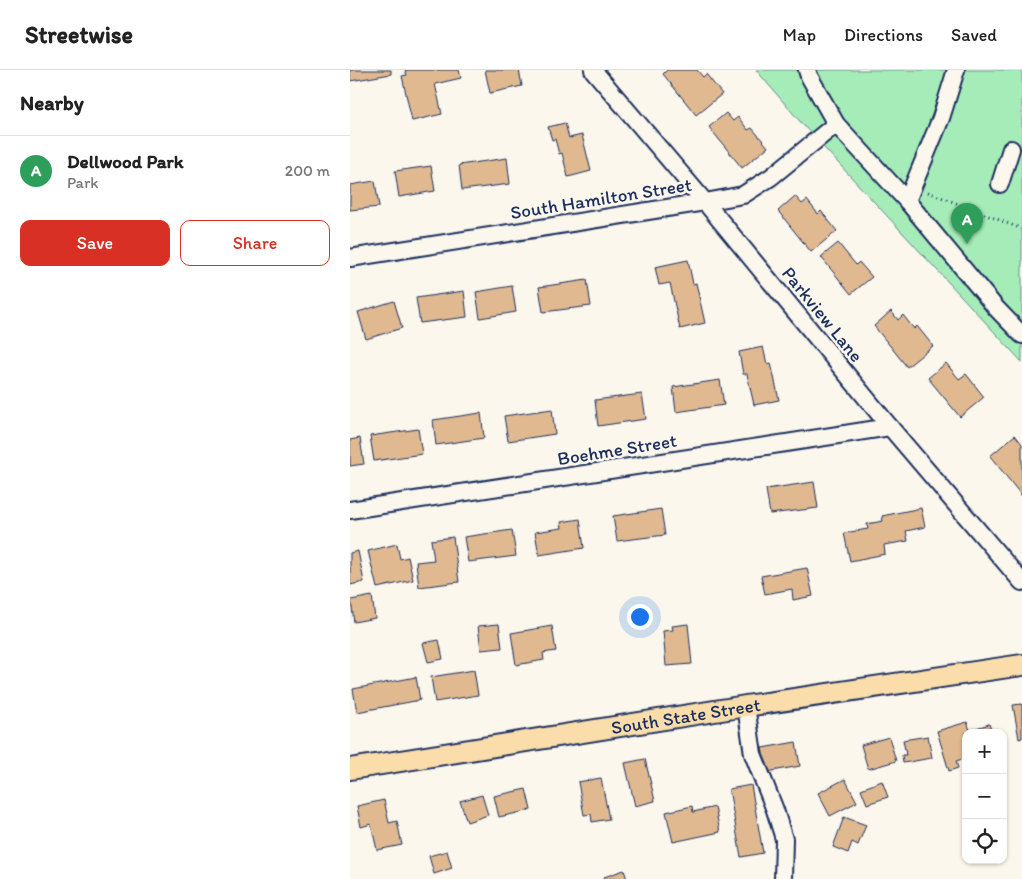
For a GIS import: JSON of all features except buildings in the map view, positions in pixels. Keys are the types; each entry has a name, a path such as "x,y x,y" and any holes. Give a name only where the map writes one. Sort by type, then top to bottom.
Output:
{"main road":[{"name":"South State Street","path":"350,769 746,706 1022,665"}],"street":[{"name":"Parkview Lane","path":"593,70 705,202 890,427 1022,582"},
{"path":"807,70 808,76 836,124 910,194 996,308 1022,335"},
{"path":"910,194 940,118 956,70"},
{"name":"South Hamilton Street","path":"350,258 743,195 771,177 836,124"},
{"path":"1000,184 1011,149"},
{"name":"Boehme Street","path":"350,510 890,427"},
{"path":"746,706 753,754 784,839 783,879"}],"path":[{"path":"910,194 1022,229"}],"green space":[{"path":"756,70 1022,70 1022,362 803,125"}],"place":[{"name":"Dellwood Park","path":"967,244"}]}
